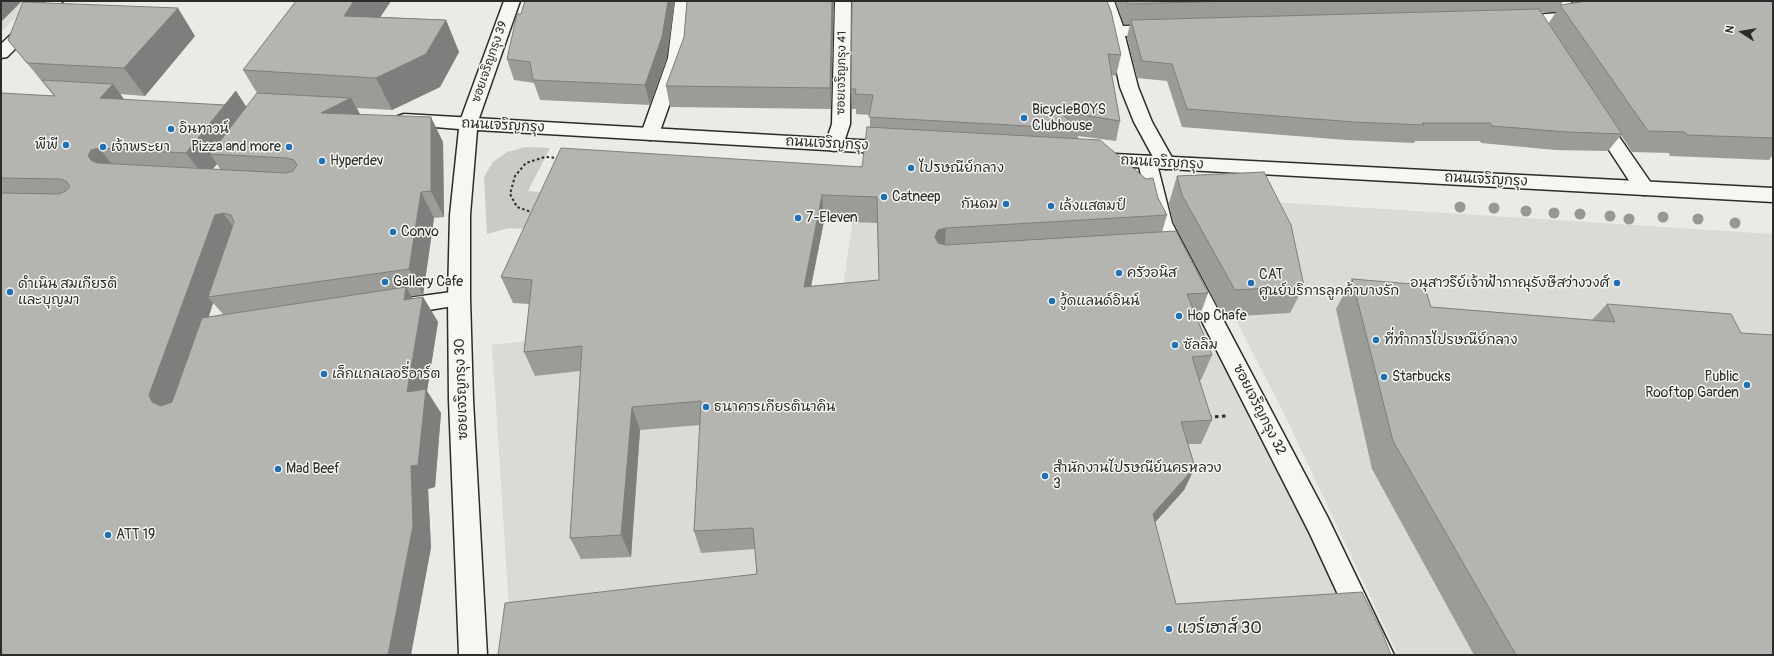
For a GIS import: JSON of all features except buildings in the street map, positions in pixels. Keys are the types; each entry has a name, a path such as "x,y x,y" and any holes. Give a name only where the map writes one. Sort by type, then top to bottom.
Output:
{"street":[{"path":"1,53 55,1"},
{"name":"ซอยเจริญกรุง 39","path":"468,124 512,1"},
{"path":"650,134 677,58 683,1"},
{"name":"ซอยเจริญกรุง 41","path":"834,145 841,124 843,1"},
{"name":"ซอยเจริญกรุง 32","path":"1106,1 1116,31 1129,87 1144,122 1157,163 1162,223 1166,248 1319,526 1380,655"},
{"path":"1551,47 1526,20 1562,18 1567,15 1567,8 1562,1"},
{"path":"1116,31 1171,29"},
{"path":"1590,107 1644,188"},
{"name":"ถนนเจริญกรุง","path":"391,119 913,149"},
{"name":"ซอยเจริญกรุง 30","path":"468,124 468,141 460,215 459,298 461,400 473,655"},
{"name":"ถนนเจริญกรุง","path":"1077,158 1773,194"}],"lane":[{"path":"380,309 459,298"}],"path":[{"path":"536,214 516,207 510,194 515,176 526,163 545,157 560,158"},
{"path":"1200,417 1229,416"}],"shaded area":[{"path":"1,1 33,1 1,32"},
{"path":"526,147 550,148 528,191 561,194 545,230 509,228 487,234 484,177 493,162 507,152"},
{"path":"860,165 1129,184 1348,611 512,655 492,345 841,304"},
{"path":"1181,196 1773,234 1773,655 1398,655 1288,422 1234,316"}],"place":[{"name":"BicycleBOYS Clubhouse","path":"1024,118"},
{"name":"อินทาวน์","path":"171,129"},
{"name":"พีพี","path":"66,145"},
{"name":"เจ้าพระยา","path":"103,147"},
{"name":"Pizza and more","path":"289,147"},
{"name":"Hyperdev","path":"322,161"},
{"name":"ไปรษณีย์กลาง","path":"911,168"},
{"name":"Catneep","path":"884,197"},
{"name":"กันดม","path":"1006,204"},
{"name":"เล้งแสตมป์","path":"1051,206"},
{"name":"7-Eleven","path":"798,218"},
{"name":"Convo","path":"393,232"},
{"name":"ครัวอนิส","path":"1119,273"},
{"name":"Gallery Cafe","path":"385,282"},
{"name":"CAT ศูนย์บริการลูกค้าบางรัก","path":"1251,283"},
{"name":"อนุสาวรีย์เจ้าฟ้าภาณุรังษีสว่างวงศ์","path":"1617,283"},
{"name":"ดำเนิน สมเกียรติ และบุญมา","path":"10,292"},
{"name":"วู้ดแลนด์อินน์","path":"1052,301"},
{"name":"Hop Chafe","path":"1179,316"},
{"name":"ที่ทำการไปรษณีย์กลาง","path":"1376,340"},
{"name":"ซัลลิม","path":"1175,345"},
{"name":"เล็กแกลเลอรี่อาร์ต","path":"324,374"},
{"name":"Starbucks","path":"1384,377"},
{"name":"Public Rooftop Garden","path":"1747,385"},
{"name":"ธนาคารเกียรตินาคิน","path":"706,407"},
{"name":"Mad Beef","path":"278,469"},
{"name":"สำนักงานไปรษณีย์นครหลวง 3","path":"1045,476"},
{"name":"ATT 19","path":"108,535"},
{"name":"แวร์เฮาส์ 30","path":"1169,629"}]}
